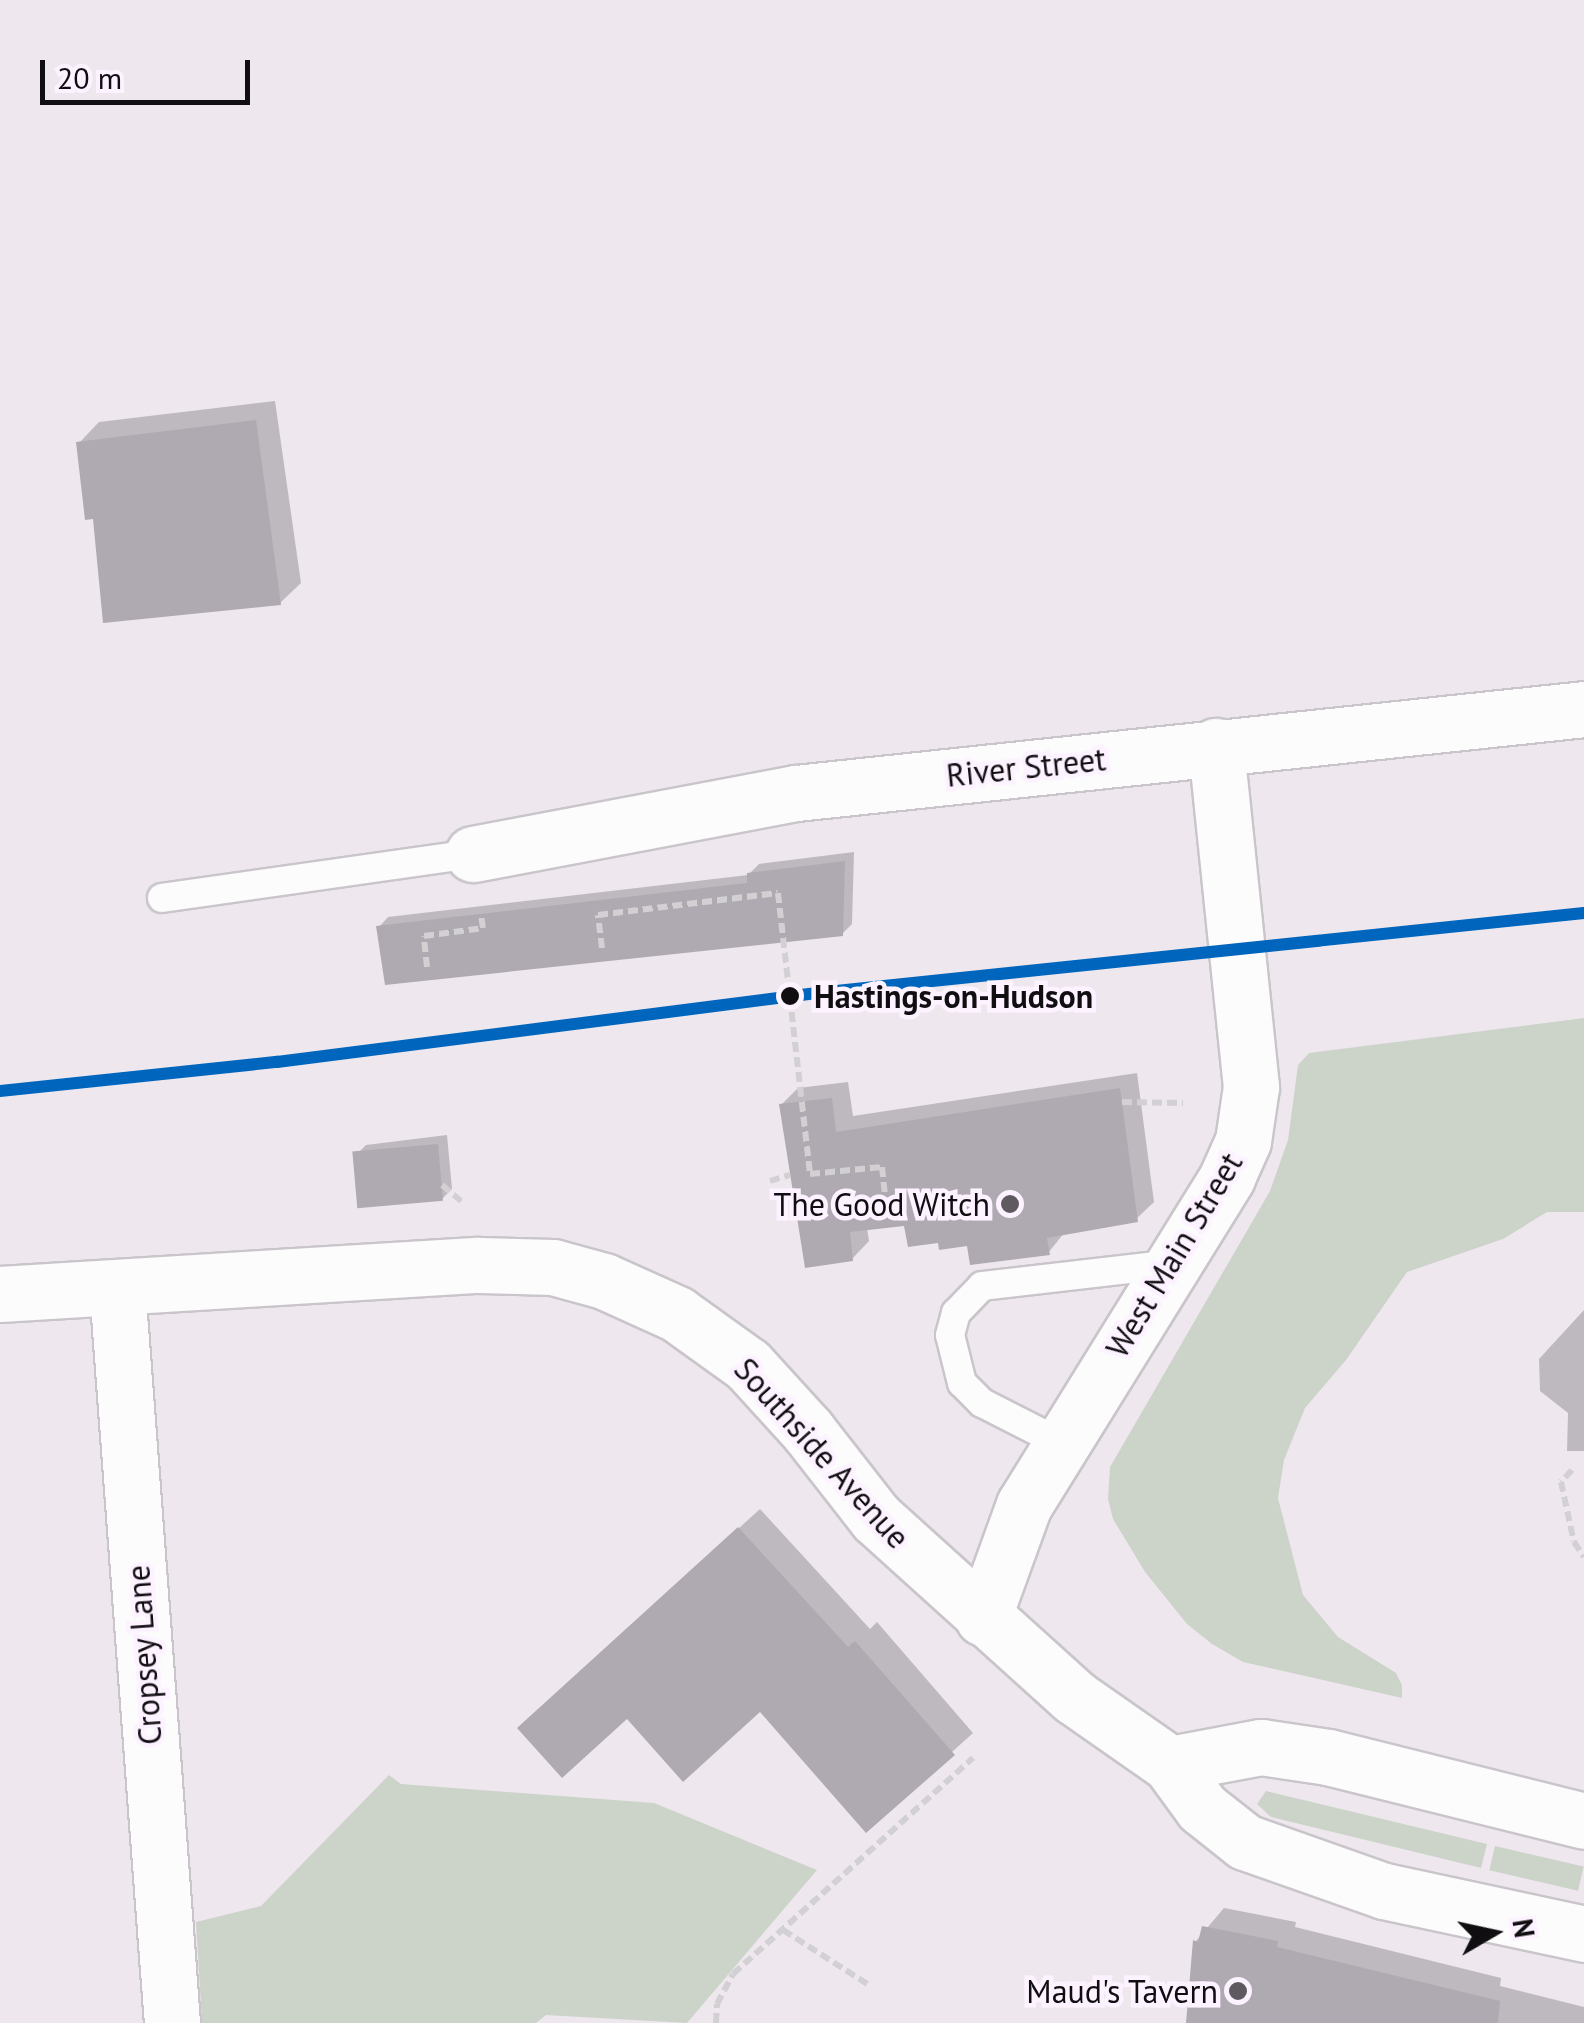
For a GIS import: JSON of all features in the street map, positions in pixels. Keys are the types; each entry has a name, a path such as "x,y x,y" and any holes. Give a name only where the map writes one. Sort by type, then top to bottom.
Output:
{"street":[{"name":"River Street","path":"473,854 796,792 1218,771 1584,710"},
{"name":"West Main Street","path":"983,1618 1024,1505 1059,1442 1228,1177 1243,1141 1251,1086 1218,771"},
{"name":"Southside Avenue","path":"0,1294 478,1264 553,1267 604,1281 677,1314 748,1365 808,1431 876,1518 1074,1698 1170,1764 1202,1808 1245,1842 1384,1891 1584,1934"},
{"name":"Cropsey Lane","path":"116,1288 172,2023"},
{"path":"1170,1764 1261,1748 1328,1756 1584,1821"}],"lane":[{"path":"162,898 473,854"},
{"path":"1059,1442 994,1410 962,1383 950,1335 956,1313 982,1286 1173,1264"}],"path":[{"path":"602,948 598,915 778,893 810,1174 882,1166 886,1202 796,1214"},
{"path":"428,967 424,936 483,928"},
{"path":"1122,1102 1188,1103"},
{"path":"770,1181 790,1175"},
{"path":"442,1185 464,1202"},
{"path":"1572,1470 1560,1482 1574,1542 1584,1557"},
{"path":"716,2023 717,2004 734,1974 973,1758"},
{"path":"783,1930 869,1985"}],"shaded area":[{"path":"1584,1018 1584,1212 1547,1212 1503,1239 1407,1272 1346,1360 1305,1408 1284,1460 1278,1498 1303,1595 1338,1637 1396,1673 1402,1685 1402,1698 1243,1662 1187,1624 1145,1572 1113,1519 1108,1499 1110,1467 1270,1191 1288,1140 1298,1065 1309,1053"},
{"path":"389,1775 401,1784 654,1803 817,1870 687,2023 546,2015 536,2023 202,2023 196,1922 261,1906"},
{"path":"1266,1791 1487,1844 1481,1868 1271,1817 1257,1804"},
{"path":"1495,1846 1584,1866 1578,1891 1489,1870"}],"building":[{"path":"256,420 281,605 103,623 93,519 85,520 76,442"},
{"path":"845,861 843,936 385,985 376,926 747,883 747,873"},
{"name":"Hastings-on-Hudson","path":"1120,1088 1138,1222 1047,1238 1050,1255 970,1265 967,1246 939,1250 938,1243 908,1247 904,1226 850,1232 853,1261 805,1268 779,1104 832,1098 836,1132"},
{"path":"438,1144 443,1201 357,1208 352,1151"},
{"path":"738,1527 848,1647 855,1641 955,1755 866,1833 760,1712 683,1782 627,1719 562,1778 517,1728"},
{"path":"1202,1926 1278,1941 1277,1947 1500,2001 1498,2023 1186,2023 1193,1940 1198,1942"}],"transit line":[{"path":"0,1091 277,1062 817,993 1584,913"}],"place":[{"name":"Hastings-on-Hudson","path":"790,996"},
{"name":"The Good Witch","path":"1010,1204"},
{"name":"Maud's Tavern","path":"1238,1991"}]}
